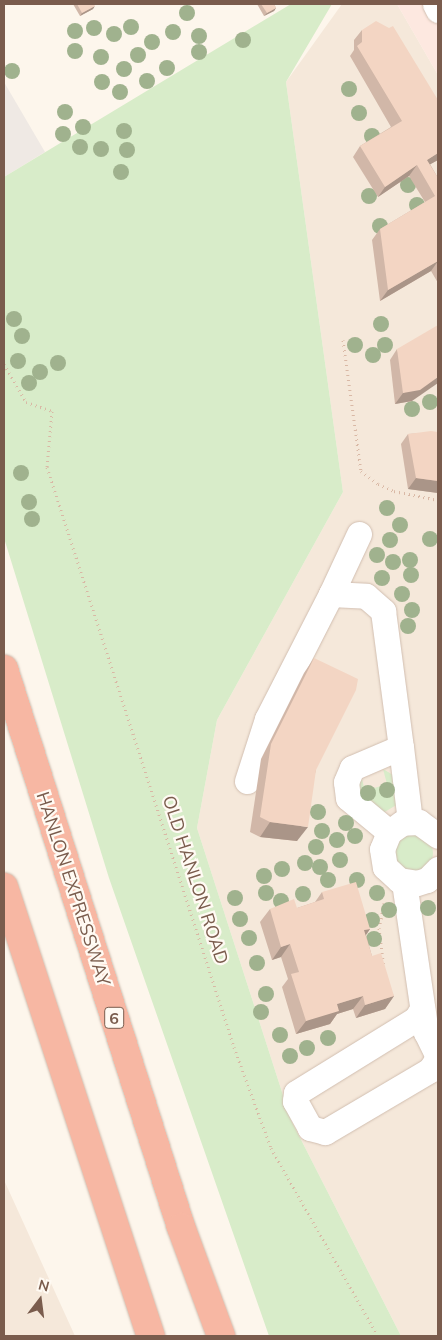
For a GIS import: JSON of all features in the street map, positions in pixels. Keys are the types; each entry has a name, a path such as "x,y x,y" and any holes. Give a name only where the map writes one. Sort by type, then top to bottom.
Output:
{"highway":[{"name":"HANLON EXPRESSWAY","path":"4,669 181,1227 221,1336"},
{"path":"4,887 151,1336"}],"street":[{"path":"435,4 438,10"},
{"path":"247,781 267,719 331,594 359,534"},
{"path":"331,594 366,596 383,610 401,747 400,826"},
{"path":"401,747 352,768 346,782 348,798 400,826 428,825 438,836"},
{"path":"400,826 384,839 382,858 391,875 404,882 427,880 438,869"},
{"path":"404,882 426,1032 437,1055 434,1066 325,1132 310,1128 295,1102 296,1093 416,1019 422,1009"}],"path":[{"path":"343,340 361,471 378,484 394,491 438,500"},
{"name":"OLD HANLON ROAD","path":"4,364 26,402 52,411 47,467 244,1075 271,1148 378,1336"},
{"path":"384,900 379,928 385,974"}],"shaded area":[{"path":"342,4 397,4 438,75 438,1336 401,1336 291,1120 197,828 217,720 343,492 286,82"},
{"path":"397,4 438,4 438,75"},
{"path":"4,82 45,152 4,177"},
{"path":"4,1180 75,1336 4,1336"}],"green space":[{"path":"291,4 332,4 286,82 343,492 217,720 197,828 291,1120 401,1336 269,1336 109,878 4,538 4,177"},
{"path":"383,769 393,775 398,804 383,813 361,798 357,783 362,779 365,791 387,784"},
{"path":"414,834 421,835 427,840 432,846 432,860 427,866 421,871 414,872 407,871 401,866 396,860 395,853 396,846 401,840 407,835"}],"building":[{"path":"77,4 94,4 95,6 82,13"},
{"path":"261,4 274,4 276,8 267,13"},
{"path":"376,21 389,28 393,26 438,100 438,153 427,160 438,178 438,261 388,290 380,229 435,196 417,165 385,187 360,146 402,121 357,46 362,42 362,30"},
{"path":"438,325 438,377 420,390 403,393 397,349"},
{"path":"438,432 438,481 416,478 408,434"},
{"path":"314,658 358,679 356,690 316,770 308,827 270,822 260,817 271,744"},
{"path":"356,882 370,929 364,930 372,956 381,953 394,996 365,1005 363,996 337,1004 339,1011 306,1021 291,974 299,972 290,944 281,947 270,909 294,899 297,908 324,899 322,892"}]}
